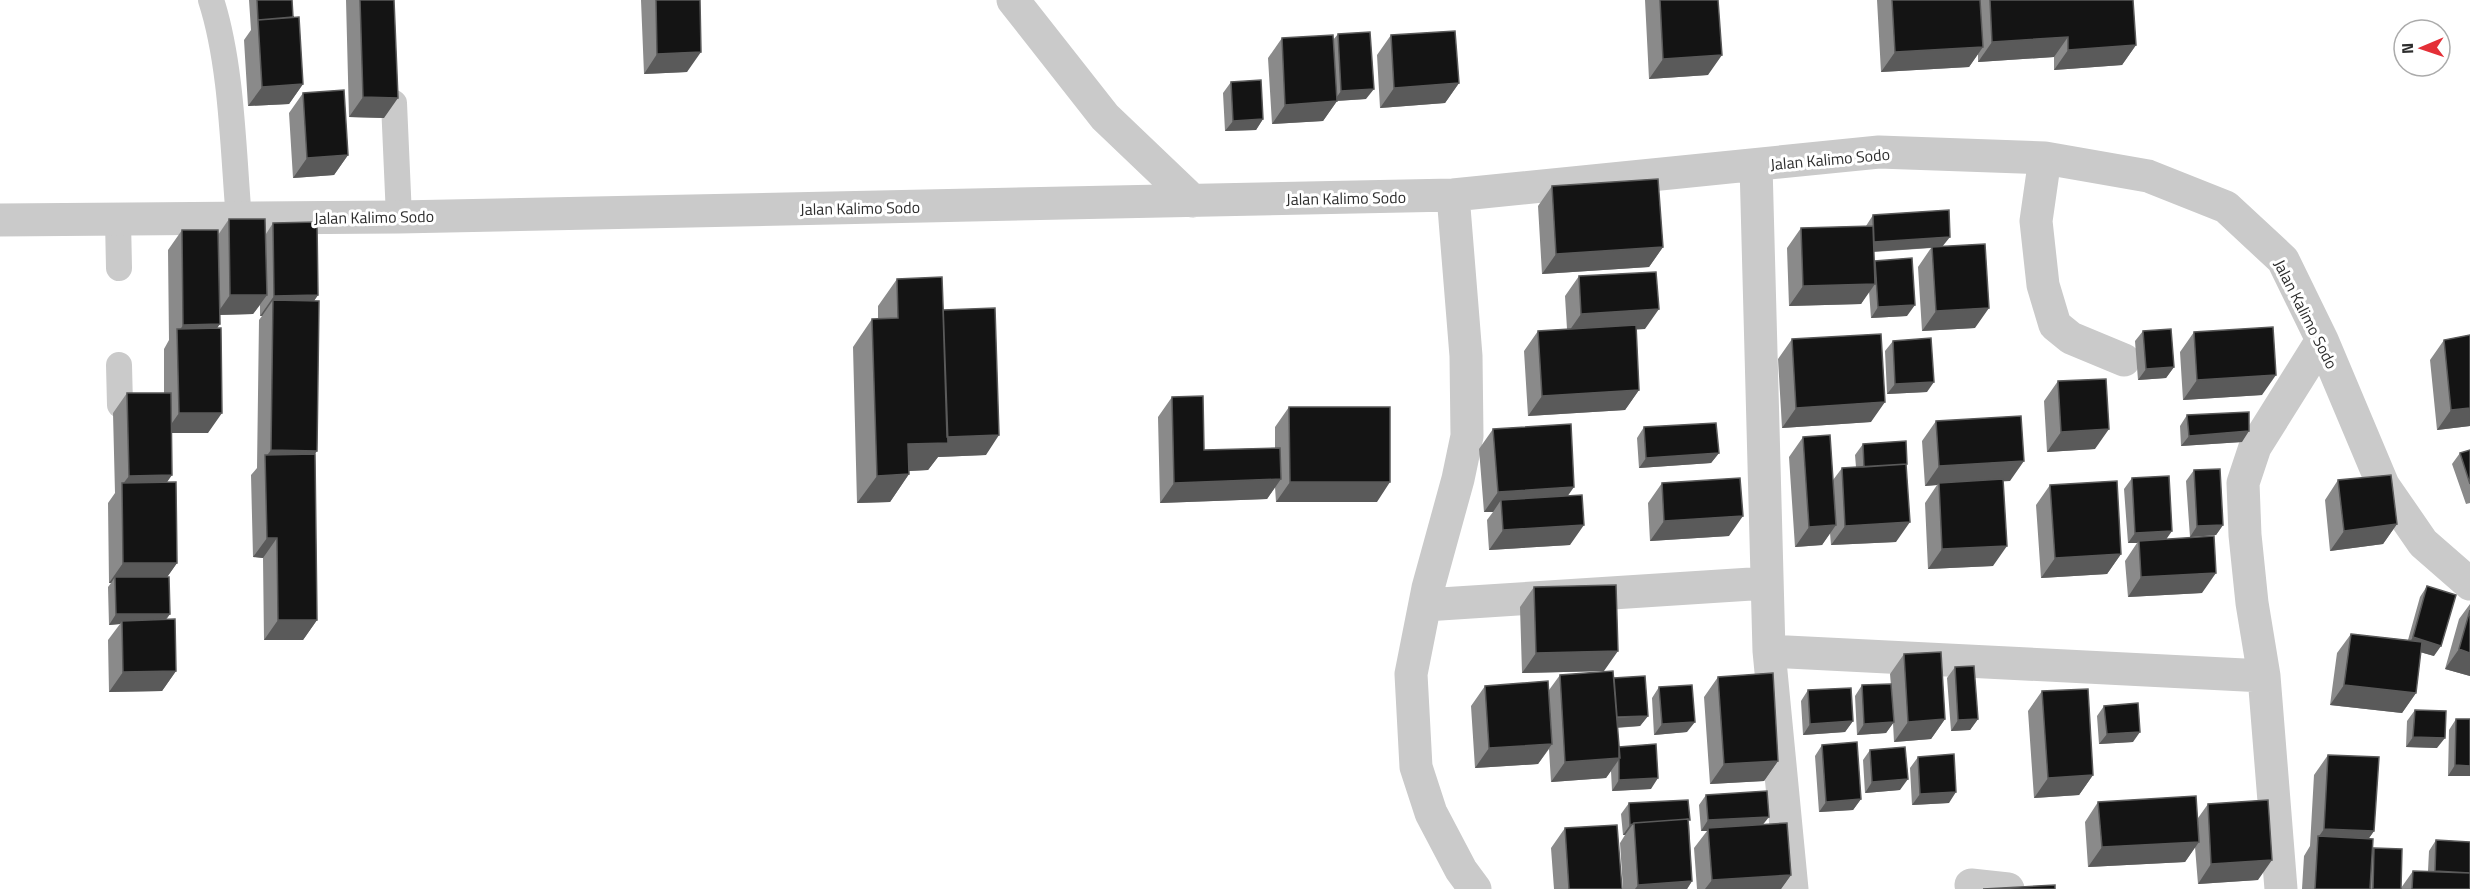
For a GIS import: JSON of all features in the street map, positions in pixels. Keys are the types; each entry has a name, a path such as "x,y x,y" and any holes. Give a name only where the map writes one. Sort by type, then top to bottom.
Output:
{"street":[{"path":"1013,0 1105,117 1193,201"},
{"name":"Jalan Kalimo Sodo","path":"0,220 239,220 1453,195 1879,152 2045,158 2148,176 2226,207 2283,260 2322,340 2383,484 2423,543 2470,584"},
{"path":"2045,158 2036,221 2043,285 2055,325 2071,338 2124,360"},
{"path":"1756,165 1769,651 1792,889"},
{"path":"1453,195 1466,356 1467,436 1425,605 1411,674 1416,767 1431,813 1461,870 1475,889"},
{"path":"2281,889 2264,676 2252,603 2245,535 2243,483 2255,447 2322,340"},
{"path":"1425,605 1767,583"},
{"path":"1769,651 2264,676"},
{"path":"1971,885 2008,889"}],"lane":[{"path":"211,0 218,21 226,70 239,220"},
{"path":"394,103 399,217"},
{"path":"118,220 119,268"},
{"path":"119,364 120,405"}],"building":[{"path":"257,0 292,0 293,17 258,20"},
{"path":"360,0 394,0 398,98 363,97"},
{"path":"656,0 700,0 701,52 657,54"},
{"path":"1660,0 1718,0 1722,55 1663,59"},
{"path":"1892,0 1980,0 1983,47 1895,52"},
{"path":"1990,0 2133,0 2136,45 2068,50 2068,37 1992,42"},
{"path":"299,17 303,84 262,87 258,20"},
{"path":"1455,31 1459,83 1394,88 1391,35"},
{"path":"1370,32 1374,89 1341,91 1338,34"},
{"path":"1333,35 1337,101 1285,105 1282,38"},
{"path":"1261,80 1263,119 1233,121 1231,82"},
{"path":"344,90 348,155 307,158 303,93"},
{"path":"1658,179 1663,247 1556,254 1552,186"},
{"path":"1949,210 1950,237 1874,242 1873,215"},
{"path":"229,219 265,219 267,295 230,295"},
{"path":"317,222 318,295 274,296 273,223"},
{"path":"1873,226 1875,284 1803,286 1801,228"},
{"path":"182,230 218,230 220,324 183,325"},
{"path":"1985,244 1989,308 1936,311 1932,247"},
{"path":"1912,258 1915,305 1878,307 1875,261"},
{"path":"1656,272 1659,309 1581,314 1579,276"},
{"path":"942,277 948,443 908,444 909,474 877,476 872,319 898,318 897,279"},
{"path":"273,300 319,301 317,451 271,450"},
{"path":"995,308 999,435 947,437 943,310"},
{"path":"1636,325 1639,390 1542,396 1538,331"},
{"path":"2273,327 2276,375 2197,380 2194,332"},
{"path":"221,328 222,413 179,413 177,329"},
{"path":"2171,329 2174,367 2146,369 2143,331"},
{"path":"1881,334 1885,402 1796,408 1792,339"},
{"path":"2470,335 2470,408 2451,410 2444,340"},
{"path":"1931,338 1934,382 1895,384 1893,341"},
{"path":"2106,379 2109,429 2061,432 2058,381"},
{"path":"127,393 171,393 172,475 129,476"},
{"path":"1203,396 1204,450 1280,448 1281,479 1174,483 1172,397"},
{"path":"1289,407 1390,407 1390,482 1290,482"},
{"path":"2249,412 2249,431 2189,436 2187,415"},
{"path":"2021,416 2024,461 1939,466 1936,421"},
{"path":"1716,423 1719,453 1646,458 1644,427"},
{"path":"1571,424 1574,487 1498,492 1493,429"},
{"path":"1830,435 1836,525 1809,527 1803,437"},
{"path":"1906,441 1907,464 1864,467 1863,444"},
{"path":"2470,450 2470,484 2460,453"},
{"path":"315,454 317,620 278,620 277,538 267,538 265,455"},
{"path":"1906,464 1910,522 1845,526 1842,468"},
{"path":"2220,469 2223,525 2197,526 2194,470"},
{"path":"2391,475 2397,524 2344,531 2338,480"},
{"path":"2169,476 2172,531 2135,533 2132,478"},
{"path":"1740,478 1743,516 1664,521 1662,483"},
{"path":"2003,479 2007,546 1942,549 1939,483"},
{"path":"2117,481 2121,554 2055,558 2050,485"},
{"path":"176,482 177,563 123,563 122,483"},
{"path":"1582,495 1584,525 1503,530 1501,500"},
{"path":"2214,536 2216,573 2141,577 2139,541"},
{"path":"115,577 169,577 170,614 116,614"},
{"path":"1616,585 1618,651 1536,653 1534,587"},
{"path":"2427,586 2456,595 2441,646 2413,637"},
{"path":"2470,610 2470,653 2459,649"},
{"path":"175,619 176,671 123,672 122,621"},
{"path":"2351,634 2422,642 2416,693 2344,685"},
{"path":"1941,652 1945,719 1908,722 1904,654"},
{"path":"1974,666 1978,719 1958,720 1955,667"},
{"path":"1613,671 1620,758 1565,762 1560,675"},
{"path":"1773,673 1778,761 1724,764 1718,677"},
{"path":"1645,676 1648,716 1617,717 1614,678"},
{"path":"1548,681 1552,744 1489,748 1485,686"},
{"path":"1891,684 1894,722 1864,724 1862,685"},
{"path":"1692,685 1695,722 1662,724 1659,687"},
{"path":"1851,688 1853,721 1810,724 1808,690"},
{"path":"2088,689 2093,775 2048,778 2042,691"},
{"path":"2138,703 2140,732 2107,734 2104,706"},
{"path":"2415,710 2446,711 2445,738 2413,737"},
{"path":"2456,719 2470,719 2470,766 2455,765"},
{"path":"1857,742 1861,799 1826,802 1822,745"},
{"path":"1656,744 1658,778 1619,780 1619,747"},
{"path":"1905,747 1908,779 1872,782 1870,750"},
{"path":"1954,754 1956,792 1920,794 1918,757"},
{"path":"2328,755 2379,757 2374,831 2324,829"},
{"path":"1767,791 1769,817 1708,820 1706,795"},
{"path":"2196,796 2199,842 2102,847 2098,802"},
{"path":"1688,800 1690,820 1630,825 1629,803"},
{"path":"2268,800 2272,860 2211,864 2208,804"},
{"path":"1688,819 1692,881 1638,885 1634,823"},
{"path":"1787,823 1791,875 1712,880 1708,828"},
{"path":"1617,825 1622,889 1569,889 1565,828"},
{"path":"2318,836 2373,839 2370,889 2315,889"},
{"path":"2436,840 2470,842 2470,873 2435,871"},
{"path":"2374,848 2402,849 2401,889 2373,889"},
{"path":"2413,871 2470,873 2470,889 2412,889"},
{"path":"2055,885 2055,889 1983,889"}]}
